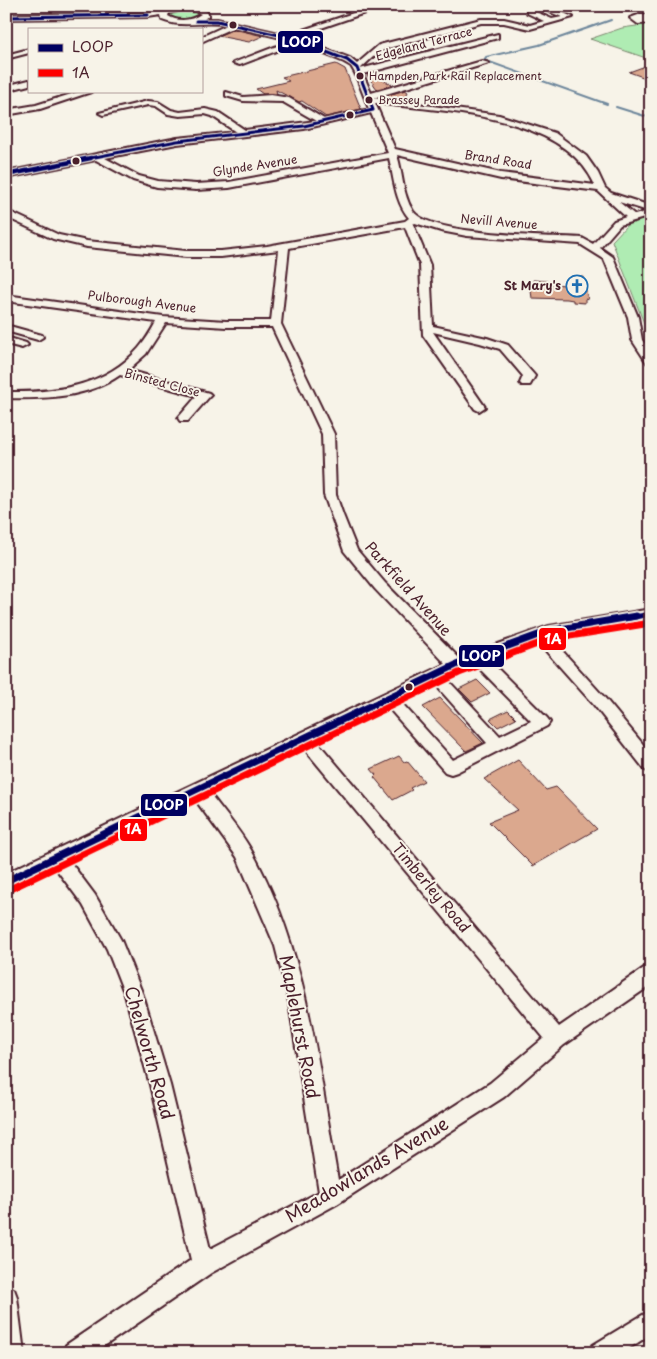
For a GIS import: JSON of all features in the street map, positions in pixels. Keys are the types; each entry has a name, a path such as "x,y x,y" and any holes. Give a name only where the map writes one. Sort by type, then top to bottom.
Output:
{"street":[{"path":"123,16 125,6"},
{"path":"288,38 382,6"},
{"path":"167,16 191,7 204,10 217,21"},
{"path":"358,71 366,58 382,47 402,41 488,20 504,21 530,27 552,22 569,17 546,8 528,12 552,22"},
{"path":"172,28 204,17 204,10"},
{"path":"6,17 148,15 167,16 193,21 217,21 288,38 347,60 358,71 372,110 392,153 406,207 425,265 428,335 479,407"},
{"path":"167,16 170,23 169,28"},
{"path":"651,17 634,17 634,23 651,22"},
{"path":"202,40 233,25"},
{"name":"Edgeland Terrace","path":"358,71 495,36"},
{"path":"237,63 296,41"},
{"path":"402,41 426,52"},
{"path":"6,57 28,51"},
{"path":"347,60 366,58"},
{"path":"368,98 485,63"},
{"path":"6,89 28,82"},
{"path":"6,113 38,107 87,92"},
{"path":"228,94 240,100 287,100 323,122"},
{"path":"368,98 499,117 538,129 565,144 583,158 604,192 633,218"},
{"path":"103,113 148,103 158,104 168,112 180,114 205,111 215,114 245,134"},
{"path":"6,175 177,142 323,122 372,110"},
{"name":"Brand Road","path":"392,153 501,176 604,192 651,211"},
{"name":"Glynde Avenue","path":"97,157 136,178 157,184 196,187 229,185 392,153"},
{"path":"651,211 617,223 595,248 608,257 633,318 637,340 651,361"},
{"path":"6,213 56,237 87,244 125,249 221,254 284,246 412,221"},
{"name":"Nevill Avenue","path":"412,221 437,229 462,232 582,241 595,248"},
{"path":"276,324 284,246"},
{"name":"Pulborough Avenue","path":"6,298 163,320 226,324 276,324"},
{"path":"6,310 18,300"},
{"path":"6,395 35,396 79,391 100,383 142,351 163,320"},
{"name":"Parkfield Avenue","path":"276,324 328,434 330,495 351,551 380,586 456,665"},
{"path":"6,328 38,337"},
{"path":"428,328 483,340 504,347 529,376 526,383"},
{"path":"6,340 22,345"},
{"name":"Binsted Close","path":"118,371 205,395 184,418"},
{"path":"6,881 57,857 75,846 456,665 539,634 588,623 651,614"},
{"path":"539,634 599,701 651,766"},
{"path":"388,698 451,768 542,722 477,657"},
{"path":"435,675 498,744"},
{"name":"Timberley Road","path":"305,738 557,1039"},
{"name":"Maplehurst Road","path":"197,789 244,853 265,898 284,946 297,997 330,1197"},
{"name":"Chelworth Road","path":"57,857 89,900 106,930 134,995 160,1085 203,1265"},
{"name":"Meadowlands Avenue","path":"74,1353 203,1265 330,1197 497,1090 557,1039 651,974"},
{"path":"6,1297 13,1353"},
{"path":"614,1350 651,1321"}],"green space":[{"path":"197,11 201,15 181,20 169,16 171,12"},
{"path":"651,24 649,59 590,39 622,28"},
{"path":"651,217 651,341 612,241 627,225"}],"building":[{"path":"234,29 263,36 249,42 218,36"},
{"path":"336,64 345,69 361,109 326,117 302,101 299,102 276,90 277,94 263,94 256,89 289,81 282,77"},
{"path":"651,64 651,80 629,72"},
{"path":"370,74 393,85 377,89 367,75"},
{"path":"405,90 408,92 404,100 391,99 388,95"},
{"path":"571,277 583,277 588,300 585,299 585,303 573,302 573,300 567,299 532,298 530,284 533,284 533,280 547,281 547,284 568,285 567,281 572,281"},
{"path":"477,680 490,693 472,702 459,689"},
{"path":"440,698 483,743 466,751 423,707"},
{"path":"508,710 516,718 498,727 490,719"},
{"path":"399,756 404,762 407,761 424,781 393,800 374,777 376,775 371,769"},
{"path":"518,760 546,790 556,787 597,829 533,866 489,822 518,810 484,779"}],"waterway":[{"path":"607,104 484,60 486,57 539,45 611,20"},
{"path":"616,107 651,118"}],"transit line":[{"name":"LOOP","path":"6,17 148,15"},
{"name":"LOOP","path":"196,21 217,21 288,37 347,60 357,68 373,110"},
{"name":"LOOP","path":"6,175 177,141 304,126 373,110"},
{"name":"LOOP","path":"6,881 456,665 549,631 651,614"},
{"name":"1A","path":"10,889 459,673 551,639 651,623"}],"place":[{"name":"Hampden Park Rail Replacement","path":"360,76"},
{"name":"Brassey Parade","path":"369,100"},
{"name":"St Mary's","path":"577,286"}]}
